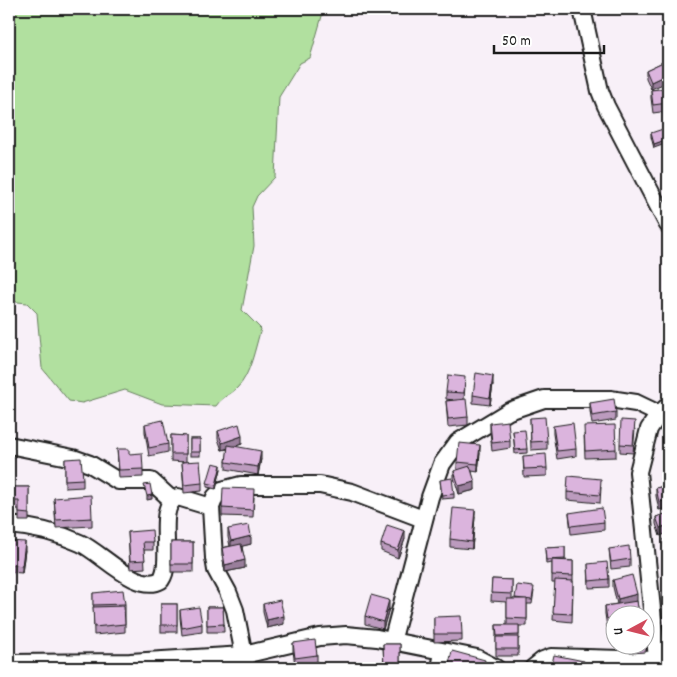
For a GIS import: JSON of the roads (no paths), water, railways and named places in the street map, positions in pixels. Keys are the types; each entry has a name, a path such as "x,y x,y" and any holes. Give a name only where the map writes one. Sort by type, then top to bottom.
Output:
{"street":[{"path":"582,9 600,91 668,226"},
{"path":"392,642 424,519 442,464 458,442 480,427 520,406 544,399 610,399 664,410 644,445 638,472 657,664 551,657 533,668"},
{"path":"9,445 73,458 90,464 118,481 151,481 172,500"},
{"path":"246,662 235,610 216,570 211,507 215,497 222,490 240,485 320,485 352,492 424,519"},
{"path":"172,500 180,498 211,507"},
{"path":"9,525 35,528 73,540 94,551 122,572 141,581 154,583 161,580 165,573 166,514 172,500"},
{"path":"20,665 246,662 330,636 362,636 392,642 441,661 481,659 496,668"}]}
